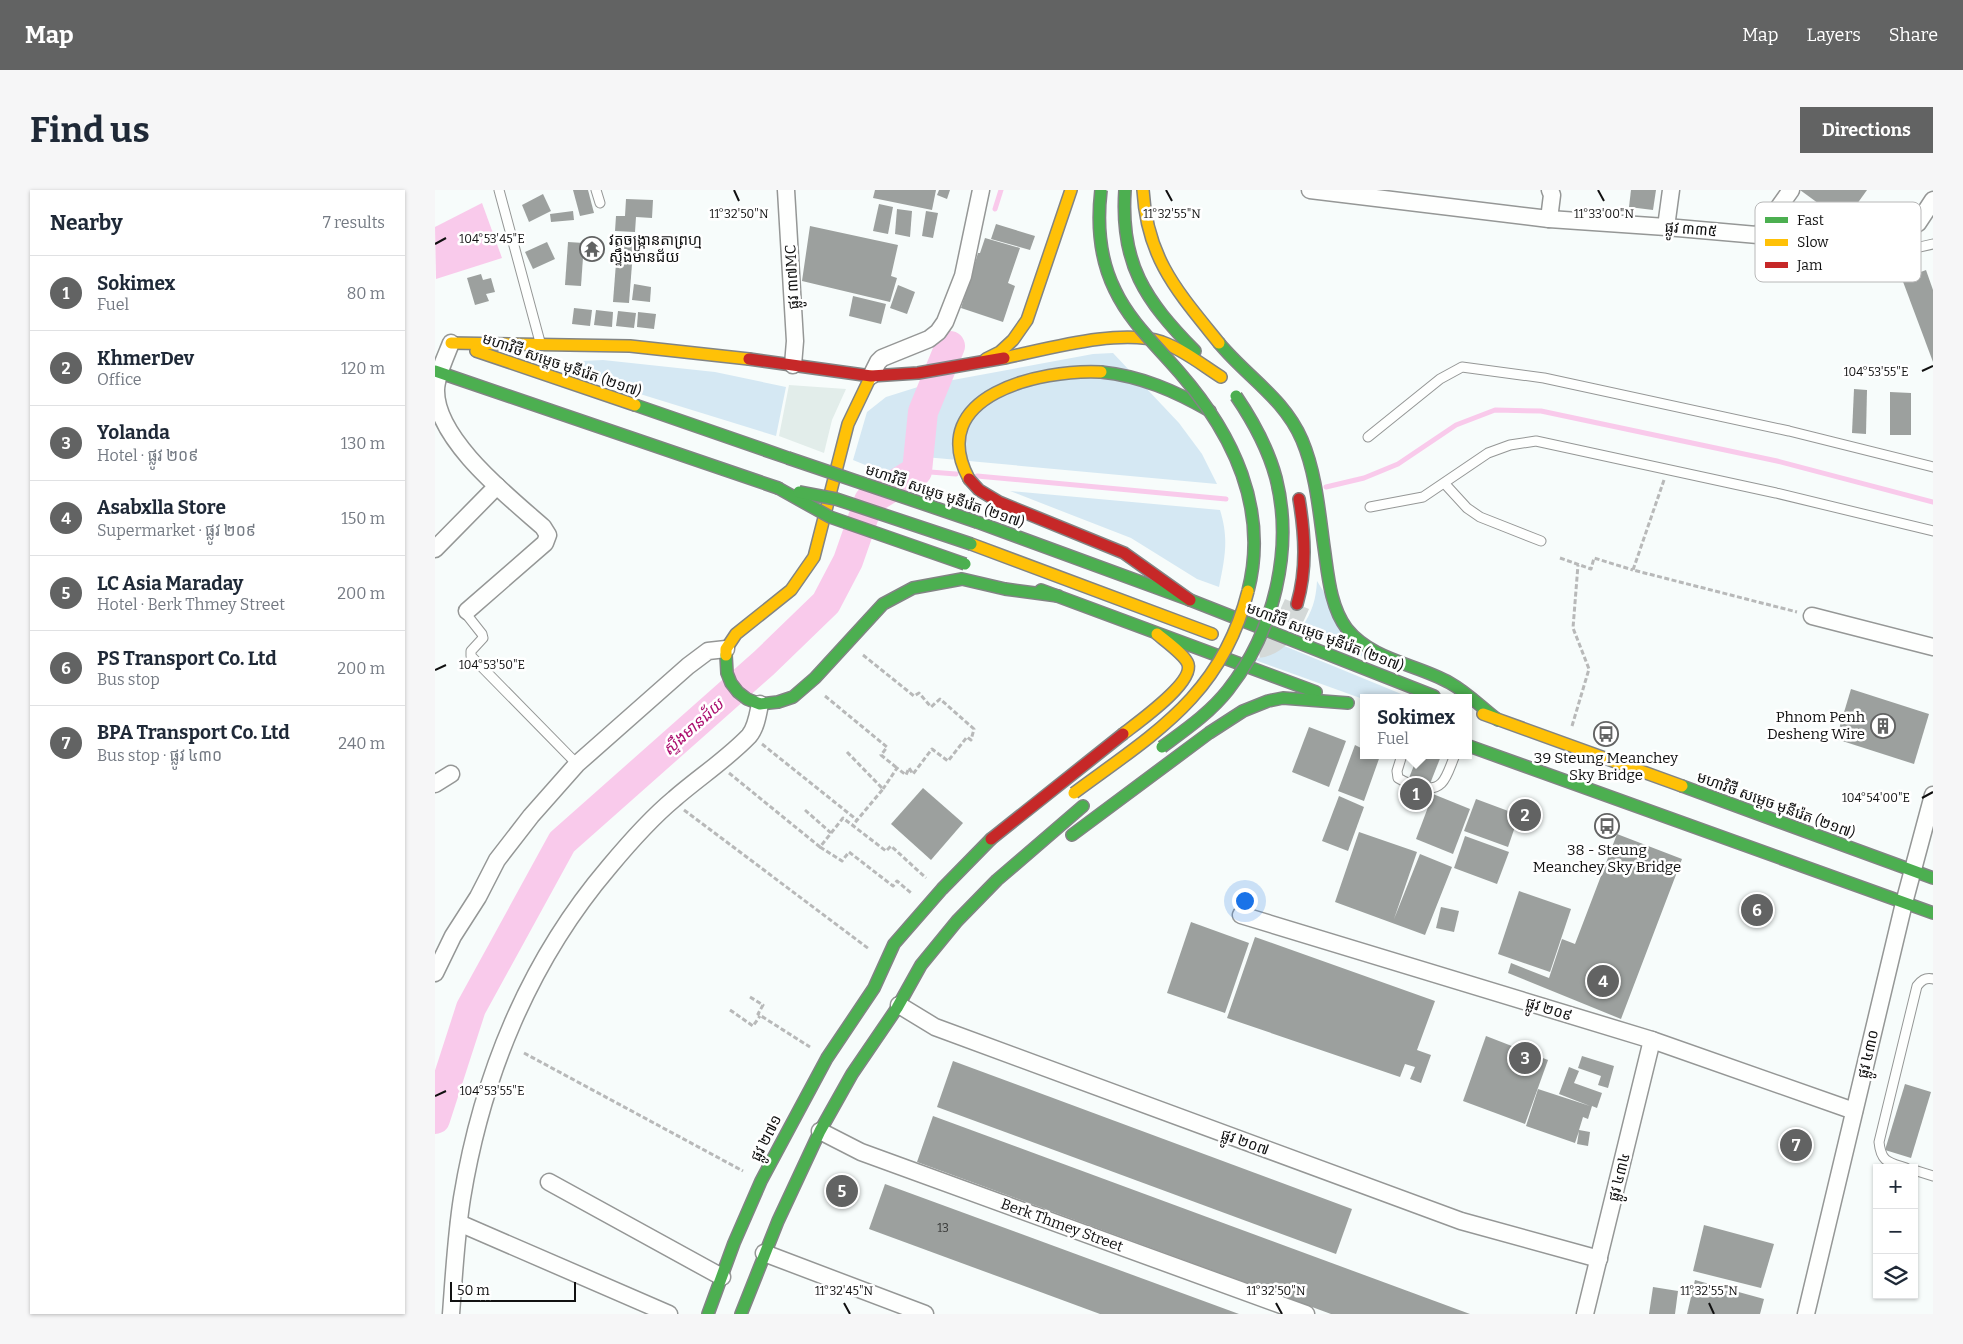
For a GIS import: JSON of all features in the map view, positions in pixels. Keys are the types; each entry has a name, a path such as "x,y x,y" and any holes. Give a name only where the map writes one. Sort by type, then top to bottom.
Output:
{"main road":[{"path":"979,362 1000,352 1013,340 1027,320 1071,190"},
{"path":"1071,796 1177,714 1197,694 1220,663 1243,613 1251,582 1254,550 1251,505 1238,462 1210,411 1132,318 1115,292 1106,270 1098,232 1101,190"},
{"path":"1125,190 1123,227 1127,250 1144,292 1173,329 1228,387 1261,436 1277,480 1281,500 1281,553 1276,589 1265,625 1241,674 1214,706 1154,754"},
{"path":"1143,190 1145,214 1152,244 1164,271 1178,295 1237,364 1267,408"},
{"path":"447,341 655,348 702,352 871,376 899,376 962,367 979,362 1111,338 1137,337 1156,340 1175,348 1228,387"},
{"name":"មហាវិថី សម្តេច មុនីរ៉េត (២១៧)","path":"447,341 977,522 1190,600 1430,694"},
{"path":"1237,364 1277,399 1295,424 1304,444 1316,492 1331,591 1347,628 1357,640 1379,653 1450,683 1464,694"},
{"path":"438,372 778,488 836,499 971,544 1212,634"},
{"path":"1190,600 1124,553 999,502 983,493 970,481 961,465 958,449 961,433 972,409 983,399 1029,381 1063,374 1101,372 1141,378 1181,394 1210,411"},
{"path":"871,376 849,424 814,558 791,590 736,634 726,650 725,662 727,673 731,683 738,692 747,699 759,704 778,702 793,697 815,678 883,604 913,588 962,579 1005,589 1058,596"},
{"path":"1297,483 1304,527 1304,557 1301,590 1297,604"},
{"path":"778,488 830,517 969,565"},
{"path":"1002,577 1352,704 1281,698 1267,701 1239,714 1066,840"},
{"path":"873,988 895,944 936,896 996,834 1143,719 1178,688 1188,673 1188,664 1184,658 1157,634"},
{"path":"1472,700 1497,720"},
{"name":"មហាវិថី សម្តេច មុនីរ៉េត (២១៧)","path":"1472,710 1933,878"},
{"path":"1472,747 1933,914"},
{"path":"741,1314 789,1193 820,1131 852,1074 899,1005 921,966 965,913 1013,863 1087,803"},
{"path":"873,988 901,961"},
{"path":"899,1005 925,981"},
{"name":"ផ្លូវ ២៧១","path":"708,1314 761,1181 827,1058 873,988"}],"street":[{"name":"ផ្លូវ ៣៧MC","path":"786,190 795,341 793,365"},
{"path":"871,376 877,362 882,358 929,339 938,332 945,322 963,276 981,190"},
{"name":"ផ្លូវ ៣៣៥","path":"1310,190 1549,219 1755,235"},
{"path":"1549,219 1552,195 1550,190"},
{"path":"1666,227 1671,190"},
{"path":"1782,202 1791,190"},
{"name":"ផ្លូវ ៣៣៥","path":"1921,218 1933,200"},
{"path":"447,341 438,372 436,390 437,408 447,428 464,453 497,486 543,527 548,535 545,543 467,611"},
{"path":"435,549 497,486"},
{"path":"1812,616 1933,647"},
{"path":"435,973 453,936 478,897 497,860 531,816 577,764 688,666 708,651 726,650"},
{"path":"451,1314 459,1223 475,1132 501,1048 515,1013 575,911 607,868 672,800 750,734 757,718 759,704"},
{"path":"435,784 451,774"},
{"name":"ផ្លូវ ៤៣០","path":"1806,1314 1904,903 1933,795"},
{"name":"ផ្លូវ ២០៩","path":"1241,915 1652,1040 1855,1111"},
{"name":"ផ្លូវ ២០៧","path":"899,1005 935,1027 1461,1221 1599,1259"},
{"name":"ផ្លូវ ៤៣៤","path":"1585,1314 1652,1040"},
{"name":"Berk Thmey Street","path":"820,1131 870,1155 1306,1314"},
{"path":"549,1182 722,1277"},
{"path":"459,1223 669,1314"},
{"path":"764,1253 898,1309 925,1314"}],"lane":[{"path":"499,190 540,345"},
{"path":"596,190 600,203"},
{"path":"1368,437 1440,379 1461,367 1563,382 1789,431 1933,467"},
{"path":"1370,507 1423,497 1445,484 1488,453 1510,445 1536,441 1776,493 1933,531"},
{"path":"1445,484 1467,508 1481,518 1541,541"},
{"path":"467,611 467,615 483,634 483,638 471,651 471,656 577,764"},
{"path":"1402,759 1397,771 1398,778 1406,783 1429,789 1438,786 1444,781 1453,759"},
{"path":"1893,1164 1886,1162 1880,1152 1879,1142 1917,986 1922,980 1929,978 1933,980"},
{"path":"1918,1171 1933,1176"}],"path":[{"path":"1633,570 1668,470"},
{"path":"1560,558 1591,569 1594,558 1633,570 1812,616"},
{"path":"1566,745 1589,669 1573,628 1578,565"},
{"path":"824,696 887,747 881,755 906,775 909,768 913,774 932,749 948,761 967,737 971,740 973,728 940,699 931,707 919,693 914,696 864,654"},
{"path":"750,734 857,820"},
{"path":"847,752 883,789"},
{"path":"717,763 842,862 849,852 893,886 897,881 927,906"},
{"path":"853,826 883,789 897,768"},
{"path":"672,800 886,962"},
{"path":"805,810 831,833"},
{"path":"820,846 843,818 886,851 891,846 926,878 921,883 936,896"},
{"path":"730,1010 753,1026 760,1016 758,1014 763,1005 750,997"},
{"path":"760,1016 827,1058"},
{"path":"524,1053 761,1181"}],"shaded area":[{"path":"482,203 502,258 436,279 435,227"},
{"path":"1113,353 1179,423 1202,454 1217,484 925,457 933,408 942,382 1093,354"},
{"path":"603,360 715,372 786,387 776,436 572,373 574,366 582,361"},
{"path":"789,385 846,389 832,420 824,453 779,436"},
{"path":"921,386 911,410 905,465 890,475 853,460 867,412 886,397"},
{"path":"1010,491 1220,510 1223,520 1225,548 1219,587 1197,579 1131,538"},
{"path":"1317,581 1365,658 1302,627 1313,606"},
{"path":"1282,645 1401,694 1360,694 1360,698 1255,660"}],"building":[{"path":"573,190 588,190 594,213 580,216"},
{"path":"875,190 936,190 932,210 873,198"},
{"path":"939,190 950,190 947,199 937,195"},
{"path":"1631,190 1656,190 1653,210 1629,207"},
{"path":"1800,190 1867,190 1858,202 1816,202"},
{"path":"543,194 551,211 529,222 522,205"},
{"path":"626,199 653,200 652,218 636,217 635,232 615,231 616,216 625,216"},
{"path":"879,204 893,207 888,234 873,231"},
{"path":"897,209 912,211 910,237 895,234"},
{"path":"573,211 574,220 551,222 550,214"},
{"path":"926,211 938,213 933,238 922,236"},
{"path":"996,224 1035,236 1030,250 991,239"},
{"path":"810,226 898,245 891,276 897,278 890,302 802,281"},
{"path":"618,237 634,238 629,303 613,302"},
{"path":"985,238 1020,248 1008,283 1015,286 1003,322 961,308 978,253 980,253"},
{"path":"547,242 555,259 533,269 525,252"},
{"path":"568,242 584,243 581,286 565,285"},
{"path":"1926,270 1933,290 1933,362 1903,282 1921,282 1921,272"},
{"path":"481,274 483,280 491,278 495,292 486,294 489,301 475,305 467,278"},
{"path":"634,284 651,287 650,302 632,300"},
{"path":"898,285 915,292 907,314 890,308"},
{"path":"853,296 886,304 881,324 849,316"},
{"path":"574,308 592,310 590,326 572,324"},
{"path":"596,310 613,312 612,327 594,325"},
{"path":"618,311 636,313 634,328 616,326"},
{"path":"638,312 656,314 654,329 637,327"},
{"path":"1854,389 1867,390 1866,434 1852,433"},
{"path":"1890,392 1911,393 1911,435 1890,435"},
{"name":"Phnom Penh Desheng Wire","path":"1851,689 1929,714 1914,764 1836,739"},
{"path":"1309,727 1346,741 1329,787 1292,772"},
{"path":"1355,745 1360,748 1360,759 1379,759 1364,801 1338,791"},
{"path":"1416,759 1440,759 1422,804 1402,796"},
{"path":"923,788 963,823 931,860 891,824"},
{"path":"1433,794 1470,809 1453,854 1416,839"},
{"path":"1339,796 1364,807 1348,851 1322,841"},
{"path":"1476,799 1519,815 1508,847 1464,831"},
{"path":"1359,832 1417,852 1394,919 1420,854 1452,867 1425,935 1335,902"},
{"path":"1617,834 1682,859 1621,1019 1508,973 1511,963 1549,978 1562,939 1575,944"},
{"path":"1465,836 1509,852 1497,884 1454,868"},
{"path":"1519,891 1571,909 1550,972 1498,954"},
{"path":"1441,907 1459,911 1454,932 1436,928"},
{"path":"1191,922 1249,943 1225,1013 1167,993"},
{"path":"1255,937 1435,1001 1417,1050 1431,1055 1421,1083 1410,1079 1415,1067 1405,1064 1400,1077 1227,1018"},
{"path":"1486,1036 1548,1060 1525,1124 1463,1101"},
{"path":"1582,1056 1614,1066 1608,1088 1598,1085 1601,1076 1578,1068"},
{"path":"953,1061 1352,1209 1336,1254 937,1107"},
{"path":"1569,1067 1579,1071 1574,1083 1602,1093 1597,1108 1592,1106 1588,1119 1583,1117 1579,1130 1590,1132 1588,1146 1577,1144 1579,1131 1575,1143 1526,1126 1538,1089 1590,1106 1559,1094"},
{"path":"1905,1084 1931,1092 1911,1158 1885,1150"},
{"path":"933,1116 1470,1314 1331,1314 917,1162"},
{"path":"885,1184 1239,1314 1100,1314 869,1229"},
{"path":"1704,1225 1774,1244 1761,1288 1693,1271"},
{"path":"1695,1280 1764,1299 1760,1314 1687,1314"},
{"path":"1653,1287 1678,1291 1675,1314 1649,1314"}],"waterway":[{"name":"ស្ទឹងមានជ័យ","path":"995,209 1001,190"},
{"name":"ស្ទឹងមានជ័យ","path":"435,1119 471,1008 562,842 764,663 826,603 848,561 869,501 917,471 923,412 950,346"},
{"path":"1326,487 1364,478 1398,464 1456,425 1495,410 1541,411 1777,461 1933,502"},
{"path":"917,471 956,474"},
{"path":"977,476 1226,499"}],"tunnel":[{"path":"1258,645 1272,640 1283,630 1297,604"}],"traffic: fast":[{"path":"1101,190 1099,228 1102,253 1115,290 1128,313 1180,373 1216,421 1242,474 1250,502 1254,531 1253,561 1248,591"},
{"path":"1125,190 1127,239 1139,279 1162,315 1195,351"},
{"path":"1219,343 1275,400 1294,425 1302,440 1314,479 1333,601 1347,629 1369,648 1450,683 1466,694"},
{"path":"435,371 778,488"},
{"path":"1101,372 1144,381 1184,397 1210,411"},
{"path":"1162,747 1205,714 1228,690 1244,667 1257,642 1268,616 1276,589 1283,533 1281,505 1276,478 1269,456 1259,435 1236,396"},
{"path":"635,405 788,458"},
{"path":"788,458 977,522"},
{"path":"778,488 830,517 965,564"},
{"path":"799,492 836,499 971,544"},
{"path":"977,522 1190,600 1429,694"},
{"path":"726,655 727,673 731,683 738,692 747,699 760,704 778,702 793,697 815,678 883,604 913,588 962,579 1005,589 1058,596"},
{"path":"1041,590 1316,692"},
{"path":"1072,835 1209,733 1243,711 1268,701 1283,698 1348,703"},
{"path":"1472,698 1498,720"},
{"path":"1472,747 1933,913"},
{"path":"1682,786 1933,878"},
{"path":"741,1314 778,1221 820,1131 852,1074 897,1008 921,965 957,921 997,880 1083,806"},
{"path":"708,1314 734,1243 761,1181 827,1058 874,988 894,944 942,889 991,839"}],"traffic: slow":[{"path":"986,359 1000,352 1013,340 1027,320 1071,190"},
{"path":"1143,190 1151,236 1158,255 1178,290 1219,343"},
{"path":"1004,358 1084,341 1126,337 1145,338 1162,342 1178,349 1221,377"},
{"path":"451,343 630,346 749,359"},
{"path":"476,351 635,405"},
{"path":"969,479 959,450 962,426 975,407 996,393 1021,382 1076,372 1101,372"},
{"path":"726,655 726,649 736,634 791,590 814,557 848,424 871,376"},
{"path":"971,544 1212,634"},
{"path":"1074,793 1158,730 1203,685 1221,658 1236,627 1248,591"},
{"path":"1123,734 1174,692 1188,672 1188,664 1183,656 1157,634"},
{"path":"1483,714 1682,786"}],"traffic: jam":[{"path":"749,359 871,376 918,373 1004,358"},
{"path":"969,479 979,490 999,502 1124,553 1190,600"},
{"path":"1297,604 1304,565 1303,526 1299,499"},
{"path":"991,839 1123,734"}],"place":[{"name":"វត្តចង្ក្រានតាព្រហ្ម ស្ទឹងមានជ័យ","path":"592,249"},
{"name":"Phnom Penh Desheng Wire","path":"1883,726"},
{"name":"39 Steung Meanchey Sky Bridge","path":"1606,734"},
{"name":"Sokimex","path":"1416,794"},
{"name":"KhmerDev","path":"1525,815"},
{"name":"38 - Steung Meanchey Sky Bridge","path":"1607,826"},
{"name":"PS Transport Co. Ltd","path":"1757,910"},
{"name":"Asabxlla Store","path":"1603,981"},
{"name":"Yolanda","path":"1525,1058"},
{"name":"BPA Transport Co. Ltd","path":"1796,1145"},
{"name":"LC Asia Maraday","path":"842,1191"}]}
